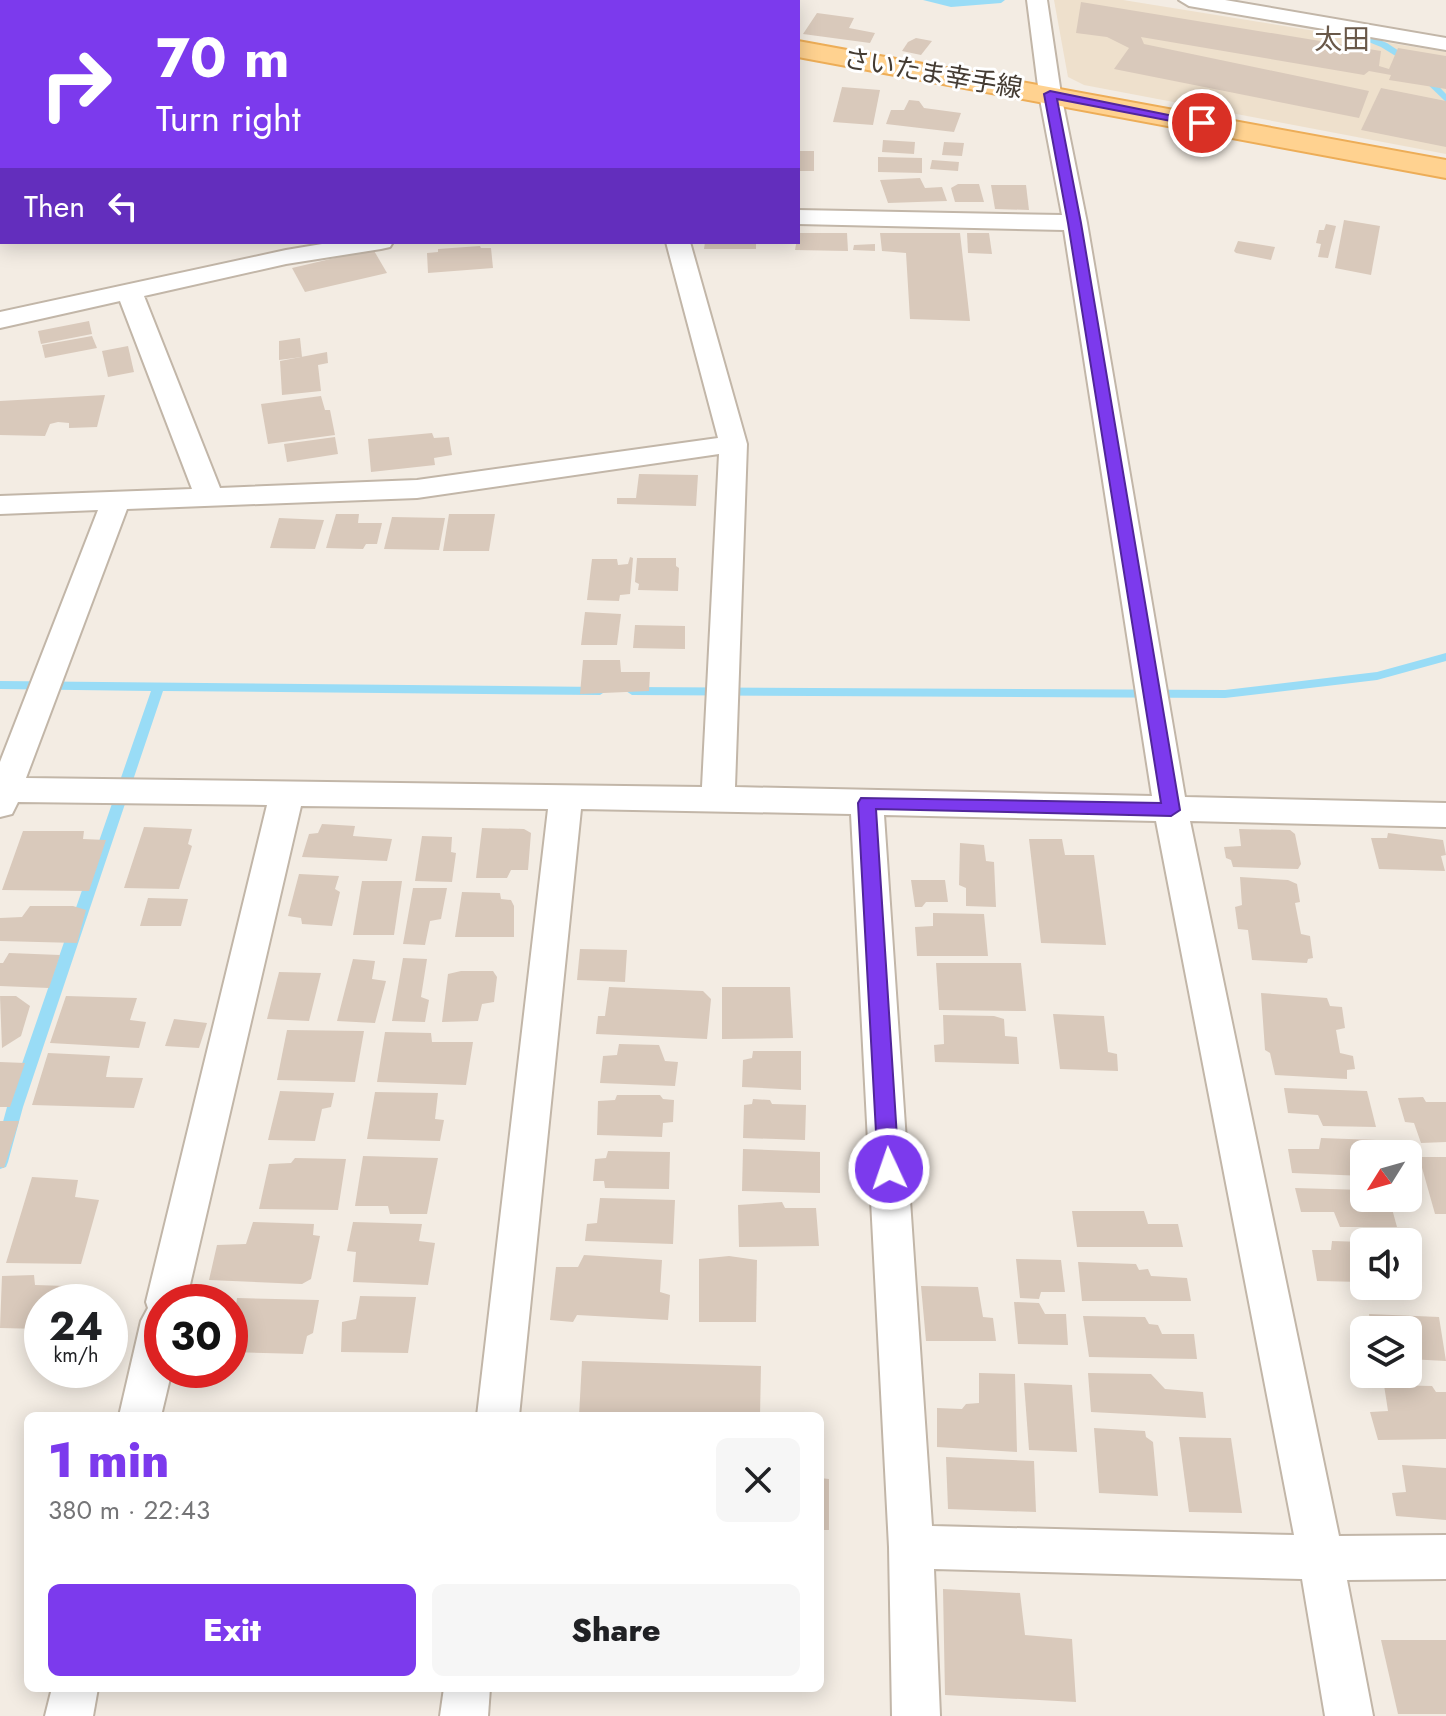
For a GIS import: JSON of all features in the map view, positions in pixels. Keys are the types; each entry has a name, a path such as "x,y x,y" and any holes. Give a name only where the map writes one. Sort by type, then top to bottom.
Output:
{"main road":[{"name":"さいたま幸手線","path":"800,49 1446,169"}],"street":[{"path":"1037,0 1050,94 1075,223 1171,810 1321,1558 1349,1716"},
{"path":"1189,0 1446,44"},
{"path":"800,217 1075,223"},
{"path":"0,320 286,257 368,244"},
{"path":"679,244 733,444 718,799"},
{"path":"130,293 209,496"},
{"path":"0,505 417,489 733,444"},
{"path":"116,500 2,795 287,793 566,796 1446,815"},
{"path":"170,1284 287,793"},
{"path":"498,1412 566,796"},
{"path":"867,803 911,1547 916,1716"},
{"path":"141,1412 146,1388"},
{"path":"911,1547 1321,1558 1446,1557"},
{"path":"69,1716 74,1692"},
{"path":"464,1716 467,1692"}],"shaded area":[{"path":"1054,0 1123,0 1446,52 1446,154 1084,85 1068,77"}],"building":[{"path":"1081,2 1381,51 1379,66 1389,69 1398,48 1446,56 1446,89 1389,80 1391,75 1369,71 1364,75 1141,37 1144,44 1369,91 1359,118 1114,69 1129,48 1107,37 1076,33"},
{"path":"817,13 854,18 849,28 875,33 870,43 803,34"},
{"path":"916,38 932,41 921,55 902,51 908,42"},
{"path":"842,87 880,90 873,125 833,122"},
{"path":"1381,88 1446,101 1446,147 1361,130"},
{"path":"909,100 919,101 924,108 961,113 954,132 886,124 891,110 904,110"},
{"path":"883,140 915,142 914,154 882,152"},
{"path":"944,142 964,143 962,156 942,155"},
{"path":"800,151 814,151 814,171 800,171"},
{"path":"878,157 922,158 922,173 878,172"},
{"path":"932,160 959,162 958,171 930,169"},
{"path":"920,178 925,188 942,187 947,201 888,203 880,180"},
{"path":"958,184 979,184 984,202 955,202 951,188"},
{"path":"991,185 1026,185 1029,210 995,209"},
{"path":"1344,220 1380,226 1371,275 1335,268"},
{"path":"1326,224 1336,226 1328,258 1318,257 1321,244 1316,243 1319,230 1324,230"},
{"path":"800,233 847,233 848,251 795,250 796,244 800,244"},
{"path":"880,233 960,233 970,321 910,319 906,253 882,251"},
{"path":"967,233 989,233 992,254 968,253"},
{"path":"1238,241 1275,247 1271,260 1236,253"},
{"path":"705,244 756,244 756,249 704,249"},
{"path":"875,244 875,251 853,250 854,245"},
{"path":"491,248 493,268 428,273 427,253 438,252 438,249"},
{"path":"373,249 387,273 305,292 292,268"},
{"path":"89,321 92,334 41,344 38,331"},
{"path":"92,336 97,348 45,358 42,345"},
{"path":"300,338 302,357 279,360 279,341"},
{"path":"128,346 134,372 108,377 102,351"},
{"path":"327,352 328,363 318,365 321,391 282,395 280,361"},
{"path":"105,395 97,427 69,428 69,423 58,422 50,424 45,436 0,435 0,401"},
{"path":"321,396 325,410 330,410 335,435 268,444 261,404"},
{"path":"432,433 434,438 449,437 452,455 434,458 435,465 371,472 368,439"},
{"path":"335,437 338,454 287,462 284,444"},
{"path":"639,474 698,475 696,506 617,504 617,498 636,498"},
{"path":"336,514 359,514 358,523 382,523 377,544 366,544 363,549 326,548"},
{"path":"449,514 495,514 489,551 443,551"},
{"path":"392,517 445,518 439,550 384,549"},
{"path":"279,518 324,520 315,549 270,548"},
{"path":"630,557 633,558 630,594 620,595 619,601 587,600 592,559 617,559 618,565 628,564"},
{"path":"637,558 676,558 678,591 638,590 639,584 635,582"},
{"path":"585,612 621,614 617,645 581,645"},
{"path":"635,625 685,626 685,649 633,648"},
{"path":"583,660 620,660 621,672 650,672 649,691 580,694"},
{"path":"322,824 355,826 353,836 392,839 387,861 302,857 309,834 318,833"},
{"path":"144,827 192,829 188,844 192,846 179,889 124,888"},
{"path":"482,828 524,829 531,833 528,870 511,870 507,878 476,878"},
{"path":"1239,829 1290,830 1295,834 1301,864 1298,869 1233,867 1231,860 1226,858 1224,847 1241,846"},
{"path":"23,831 84,831 83,839 106,840 89,891 2,890"},
{"path":"1388,833 1443,840 1446,855 1441,856 1445,871 1379,869 1371,838 1387,838"},
{"path":"422,836 452,837 451,852 456,853 452,882 415,881"},
{"path":"1029,839 1062,839 1065,855 1094,855 1106,945 1041,943"},
{"path":"960,843 984,845 986,861 994,862 996,907 966,906 966,888 959,885"},
{"path":"299,874 339,876 335,889 340,892 332,926 302,924 301,918 288,916"},
{"path":"1240,877 1288,880 1297,884 1300,902 1295,903 1301,934 1310,936 1313,958 1308,959 1307,963 1252,960 1248,930 1238,929 1235,907 1242,905"},
{"path":"911,880 945,880 948,902 926,902 922,907 915,907"},
{"path":"362,881 402,881 394,935 353,935"},
{"path":"413,888 447,888 441,919 430,921 425,945 403,944"},
{"path":"462,892 500,893 501,899 511,900 514,906 514,937 455,937"},
{"path":"148,898 188,899 181,926 140,926"},
{"path":"30,906 73,906 86,910 77,943 0,941 0,918 22,917"},
{"path":"933,913 984,914 988,956 917,956 915,927 933,926"},
{"path":"580,949 627,950 625,982 577,980"},
{"path":"9,953 60,955 49,988 0,986 0,963"},
{"path":"403,958 427,959 421,997 429,1000 425,1022 392,1021"},
{"path":"353,959 375,961 372,979 386,981 375,1023 337,1021"},
{"path":"936,963 1021,963 1026,1011 939,1010"},
{"path":"493,971 497,977 494,1002 482,1004 478,1021 442,1022 448,974"},
{"path":"279,972 321,973 309,1021 267,1019"},
{"path":"609,987 703,991 711,999 707,1039 596,1034 598,1016 605,1016"},
{"path":"722,987 790,987 793,1038 722,1039"},
{"path":"1261,993 1327,998 1330,1006 1342,1007 1345,1028 1336,1030 1340,1053 1353,1056 1355,1069 1347,1070 1347,1079 1275,1075 1270,1053 1265,1050"},
{"path":"0,996 16,996 30,1006 21,1036 2,1048"},
{"path":"66,996 137,998 130,1020 146,1022 139,1048 50,1043"},
{"path":"1053,1014 1104,1016 1108,1052 1117,1054 1118,1071 1060,1069"},
{"path":"943,1015 1004,1019 1005,1036 1017,1037 1019,1064 935,1062 934,1045 944,1044"},
{"path":"174,1019 207,1023 199,1048 165,1046"},
{"path":"287,1030 364,1031 355,1082 277,1080"},
{"path":"385,1032 431,1033 432,1042 473,1042 466,1085 377,1082"},
{"path":"619,1044 659,1045 665,1061 678,1062 675,1086 600,1083 603,1056 617,1055"},
{"path":"753,1051 801,1051 801,1090 742,1087 743,1060 752,1058"},
{"path":"48,1053 110,1056 106,1077 143,1078 134,1108 32,1105"},
{"path":"0,1062 25,1063 10,1107 0,1107"},
{"path":"1284,1088 1367,1091 1376,1127 1323,1126 1318,1115 1288,1113"},
{"path":"280,1091 334,1093 331,1107 322,1109 315,1141 268,1140"},
{"path":"375,1092 438,1093 435,1119 444,1120 440,1141 367,1139"},
{"path":"617,1095 660,1095 663,1099 674,1100 673,1122 663,1123 662,1137 597,1135 598,1101 615,1100"},
{"path":"1423,1097 1426,1102 1446,1102 1446,1142 1422,1143 1414,1123 1405,1122 1398,1098"},
{"path":"753,1099 770,1100 772,1104 806,1105 805,1140 743,1138 744,1105 752,1104"},
{"path":"0,1121 19,1121 4,1168 0,1167"},
{"path":"1321,1138 1376,1140 1350,1140 1350,1175 1292,1173 1288,1149 1319,1149"},
{"path":"743,1149 820,1152 820,1193 742,1191"},
{"path":"608,1151 670,1152 669,1189 605,1188 604,1181 593,1181 595,1159 606,1158"},
{"path":"363,1156 438,1158 427,1214 390,1214 388,1206 355,1206"},
{"path":"1422,1157 1446,1157 1446,1214 1435,1214"},
{"path":"295,1158 346,1159 338,1210 259,1209 269,1164 291,1163"},
{"path":"32,1177 78,1180 75,1197 99,1200 81,1264 6,1263"},
{"path":"1295,1188 1350,1190 1350,1212 1393,1212 1397,1227 1340,1227 1334,1212 1301,1212"},
{"path":"600,1198 675,1200 673,1244 585,1241 587,1224 597,1223"},
{"path":"782,1202 785,1208 816,1208 819,1246 739,1247 738,1205"},
{"path":"1072,1211 1144,1211 1148,1224 1178,1224 1183,1247 1077,1247"},
{"path":"253,1222 314,1224 313,1235 320,1236 311,1279 302,1284 209,1280 217,1245 246,1244"},
{"path":"353,1222 422,1224 419,1241 435,1243 428,1285 353,1282 356,1252 347,1251"},
{"path":"1332,1241 1350,1242 1350,1282 1317,1281 1312,1250 1331,1250"},
{"path":"584,1255 662,1260 660,1292 670,1295 668,1320 577,1315 573,1322 550,1320 556,1267 578,1267"},
{"path":"729,1256 757,1260 756,1322 699,1322 699,1259"},
{"path":"1016,1259 1061,1260 1065,1292 1041,1292 1039,1299 1020,1298"},
{"path":"1078,1262 1136,1264 1139,1270 1148,1269 1151,1276 1187,1278 1191,1301 1082,1301"},
{"path":"34,1275 35,1284 24,1284 24,1329 0,1328 2,1276"},
{"path":"921,1286 978,1287 983,1317 993,1318 996,1341 926,1341"},
{"path":"360,1296 416,1297 408,1353 341,1352 342,1322 356,1319"},
{"path":"248,1298 319,1300 313,1333 307,1336 303,1354 248,1352"},
{"path":"1014,1302 1039,1303 1045,1314 1066,1314 1068,1345 1018,1344"},
{"path":"1369,1314 1416,1316 1369,1316"},
{"path":"1083,1316 1145,1317 1149,1324 1158,1325 1162,1334 1194,1334 1197,1359 1089,1357"},
{"path":"1422,1316 1439,1317 1446,1361 1422,1360"},
{"path":"582,1361 761,1366 760,1412 579,1412"},
{"path":"979,1373 1015,1374 1017,1452 937,1447 937,1408 962,1409 966,1404 979,1403"},
{"path":"1088,1373 1151,1374 1165,1389 1203,1392 1206,1418 1091,1412"},
{"path":"1024,1383 1072,1385 1077,1452 1029,1450"},
{"path":"1432,1386 1436,1392 1446,1392 1446,1439 1378,1440 1370,1412 1388,1411 1384,1388"},
{"path":"1094,1428 1145,1431 1146,1437 1153,1442 1158,1496 1099,1493"},
{"path":"1179,1437 1231,1438 1242,1513 1189,1512"},
{"path":"946,1457 1034,1461 1036,1512 948,1509"},
{"path":"1402,1465 1446,1468 1446,1520 1396,1516 1392,1493 1406,1492"},
{"path":"824,1478 829,1479 829,1530 824,1530"},
{"path":"943,1589 1020,1593 1025,1635 1072,1639 1076,1702 945,1695"},
{"path":"1381,1640 1446,1640 1446,1714 1398,1714"}],"waterway":[{"path":"927,0 951,4 1001,0"},
{"path":"1342,28 1384,45 1410,61"},
{"path":"1424,76 1446,99"},
{"path":"632,691 1225,694 1377,676 1446,657"},
{"path":"0,685 600,691"},
{"path":"0,1162 15,1107 158,688"}],"district":[{"name":"太田","path":"1342,39"}],"route":[{"path":"889,1169 867,803 1171,810 1075,223 1050,94 1202,123"}]}
